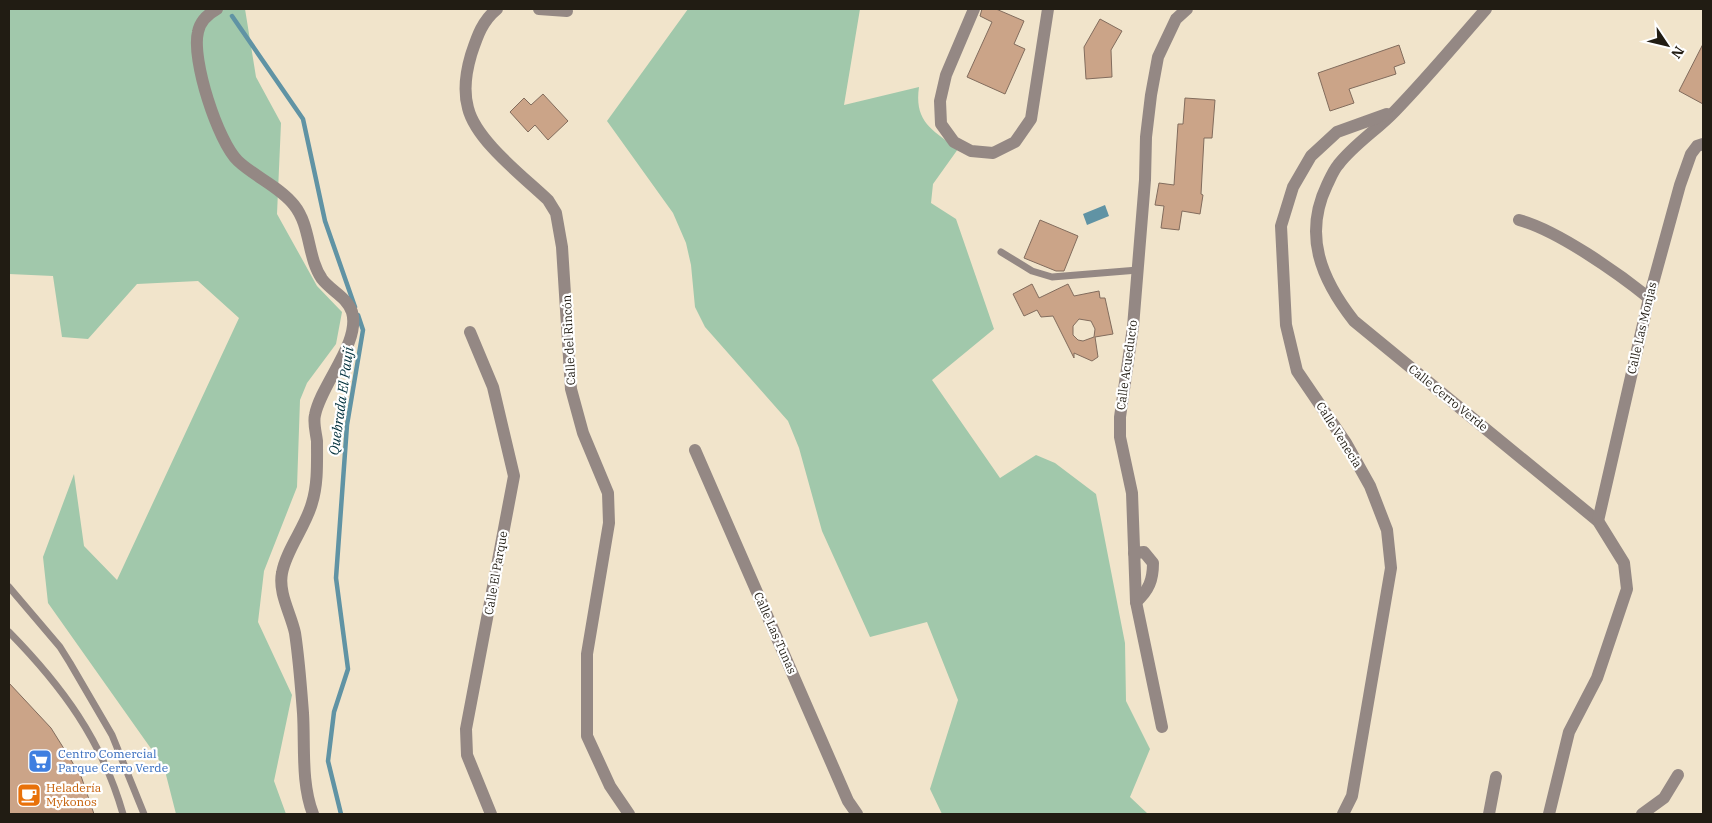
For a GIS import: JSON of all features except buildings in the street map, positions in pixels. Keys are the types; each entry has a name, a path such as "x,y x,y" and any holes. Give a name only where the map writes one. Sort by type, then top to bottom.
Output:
{"street":[{"path":"217,9 206,16 198,31 196,57 202,83 223,136 237,160 294,204 302,218 316,267 323,280 345,300 351,310 354,322 348,343 314,416 317,480 312,504 282,573 284,598 294,633 303,713 303,759 313,814"},
{"name":"Calle del Rincón","path":"496,9 487,17 480,31 466,75 468,109 482,137 548,200 556,212 568,302 572,389 583,433 608,493 609,523 587,654 587,736 610,786 629,814"},
{"path":"539,9 566,11"},
{"path":"974,9 946,75 940,101 941,124 954,142 971,151 993,153 1015,142 1031,120 1048,9"},
{"name":"Calle Acueducto","path":"1162,727 1136,602 1132,493 1120,436 1120,417 1133,327 1146,137 1158,57 1176,19 1186,9"},
{"name":"Calle Cerro Verde","path":"1486,9 1395,111 1355,146 1336,166 1318,204 1314,236 1326,275 1337,299 1354,320 1598,521 1624,563 1627,589 1597,678 1569,732 1549,814"},
{"name":"Calle Venecia","path":"1343,814 1352,796 1391,568 1386,530 1370,486 1346,443 1297,371 1286,325 1281,226 1293,187 1311,156 1337,132 1395,111"},
{"name":"Calle Las Monjas","path":"1598,521 1649,298 1680,185 1691,154 1697,146 1703,144"},
{"path":"1519,220 1546,229 1628,281 1649,298"},
{"name":"Calle El Parque","path":"470,332 493,387 514,476 466,728 467,755 491,814"},
{"name":"Calle Las Tunas","path":"695,450 844,792 857,814"},
{"path":"1134,553 1144,552 1154,563 1148,590 1136,602"},
{"path":"1642,814 1664,798 1678,774"},
{"path":"1489,814 1496,777"}],"lane":[{"path":"1001,252 1032,271 1052,277 1138,270"},
{"path":"9,587 70,663 112,735 144,814"},
{"path":"9,632 45,668 88,729 116,790 123,814"}],"green space":[{"path":"9,9 245,9 256,77 281,123 277,214 317,286 342,312 336,344 307,383 300,400 297,487 264,571 258,622 292,695 274,781 286,814 176,814 164,767 48,603 43,557 74,474 84,546 117,580 239,318 198,281 137,284 88,339 62,337 53,276 9,274"},
{"path":"688,9 860,9 844,105 919,87 919,109 922,117 933,130 958,149 933,184 931,203 956,219 994,329 932,380 1000,478 1036,455 1055,463 1096,494 1125,643 1126,701 1150,749 1130,797 1148,814 942,814 930,789 958,700 927,622 870,637 822,531 799,448 788,421 705,327 695,307 691,265 686,243 673,213 607,121"}],"water":[{"path":"1105,205 1109,216 1087,225 1083,214"}],"waterway":[{"name":"Quebrada El Paují","path":"232,16 303,119 325,221 355,307"},
{"name":"Quebrada El Paují","path":"341,814 328,761 334,712 348,669 336,578 347,425 363,330 358,315"}],"place":[{"name":"Centro Comercial Parque Cerro Verde","path":"40,761"},
{"name":"Heladería Mykonos","path":"29,795"}]}
